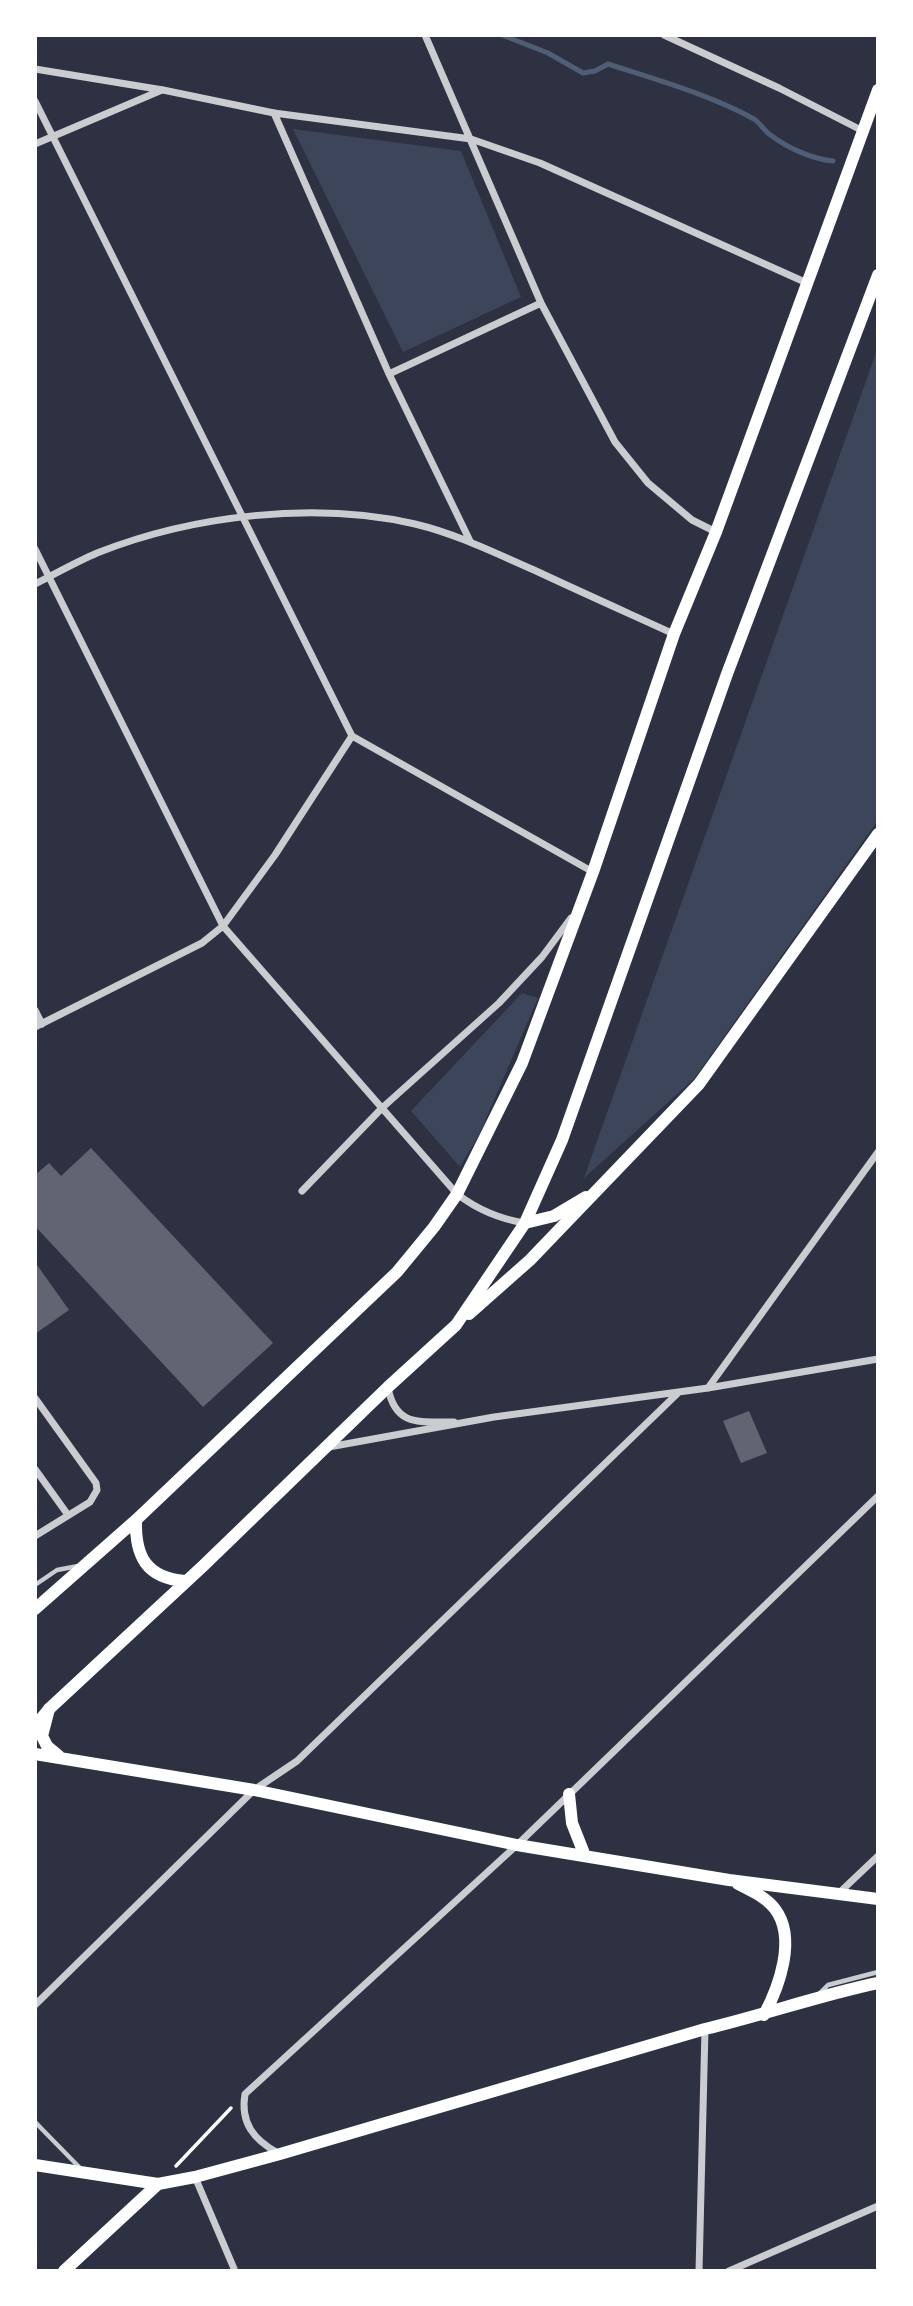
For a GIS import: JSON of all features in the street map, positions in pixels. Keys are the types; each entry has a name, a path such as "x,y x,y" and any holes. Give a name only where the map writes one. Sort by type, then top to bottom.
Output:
{"main road":[{"path":"35,1609 136,1520 397,1272 457,1194 522,1063 563,956 674,634 716,532 878,90"},
{"path":"456,1325 525,1223 562,1140 727,674 878,275"},
{"path":"35,1726 49,1709 328,1447 388,1387 530,1260 604,1185 699,1084 878,834"},
{"path":"525,1223 554,1216 604,1185"},
{"path":"136,1520 136,1539 141,1558 152,1571 172,1580 185,1581"},
{"path":"49,1709 41,1736 47,1746 60,1756"},
{"path":"35,1754 254,1790 517,1845 729,1880 878,1899"},
{"path":"569,1794 572,1823 585,1856"},
{"path":"729,1880 765,1899 775,1909 780,1920 785,1955 780,1979 764,2015"},
{"path":"35,2165 158,2184 195,2177 705,2029 764,2015 816,1997 878,1983"},
{"path":"64,2271 158,2184"}],"street":[{"path":"425,35 541,303 615,442 648,483 692,520 716,532"},
{"path":"664,35 779,88 863,131"},
{"path":"35,69 163,90 274,113 471,139 540,163 807,283"},
{"path":"35,144 163,90"},
{"path":"35,101 352,736 593,872"},
{"path":"274,113 389,374 470,541"},
{"path":"389,374 541,303"},
{"path":"35,584 96,553 154,535 242,517 312,512 367,515 417,525 470,541 674,634"},
{"path":"35,549 223,926 457,1194 482,1210 510,1221 525,1223"},
{"path":"35,1010 38,1025 202,943 223,926 275,855 352,736"},
{"path":"302,1191 382,1108 499,1003 542,957 578,910"},
{"path":"708,1388 878,1152"},
{"path":"328,1447 494,1417 678,1393 878,1359"},
{"path":"388,1387 391,1403 411,1420 469,1423"},
{"path":"35,2005 254,1790 297,1761 678,1393"},
{"path":"35,1398 96,1483 97,1490 94,1499 35,1536"},
{"path":"35,1469 68,1515"},
{"path":"280,2154 258,2142 252,2133 245,2117 245,2094 517,1845 878,1496"},
{"path":"839,1893 878,1856"},
{"path":"699,2271 705,2029"},
{"path":"195,2177 235,2271"},
{"path":"729,2271 878,2206"}],"lane":[{"path":"35,1585 57,1570 85,1564"},
{"path":"839,1893 878,1906"},
{"path":"816,1997 828,1985 878,1972"},
{"path":"35,2122 85,2172"}],"path":[{"path":"158,2184 245,2094"}],"shaded area":[{"path":"293,129 461,151 521,297 403,352"},
{"path":"878,347 878,818 694,1079 584,1178"},
{"path":"522,993 538,998 479,1135 460,1167 411,1111"}],"building":[{"path":"91,1148 273,1343 203,1407 35,1226 35,1175 49,1163 61,1176"},
{"path":"35,1262 69,1310 35,1334"},
{"path":"749,1411 767,1453 741,1463 723,1421"}],"waterway":[{"path":"502,35 548,53 583,73 595,71 608,64 701,95 754,119 769,134 791,148 816,158 833,161"}]}
